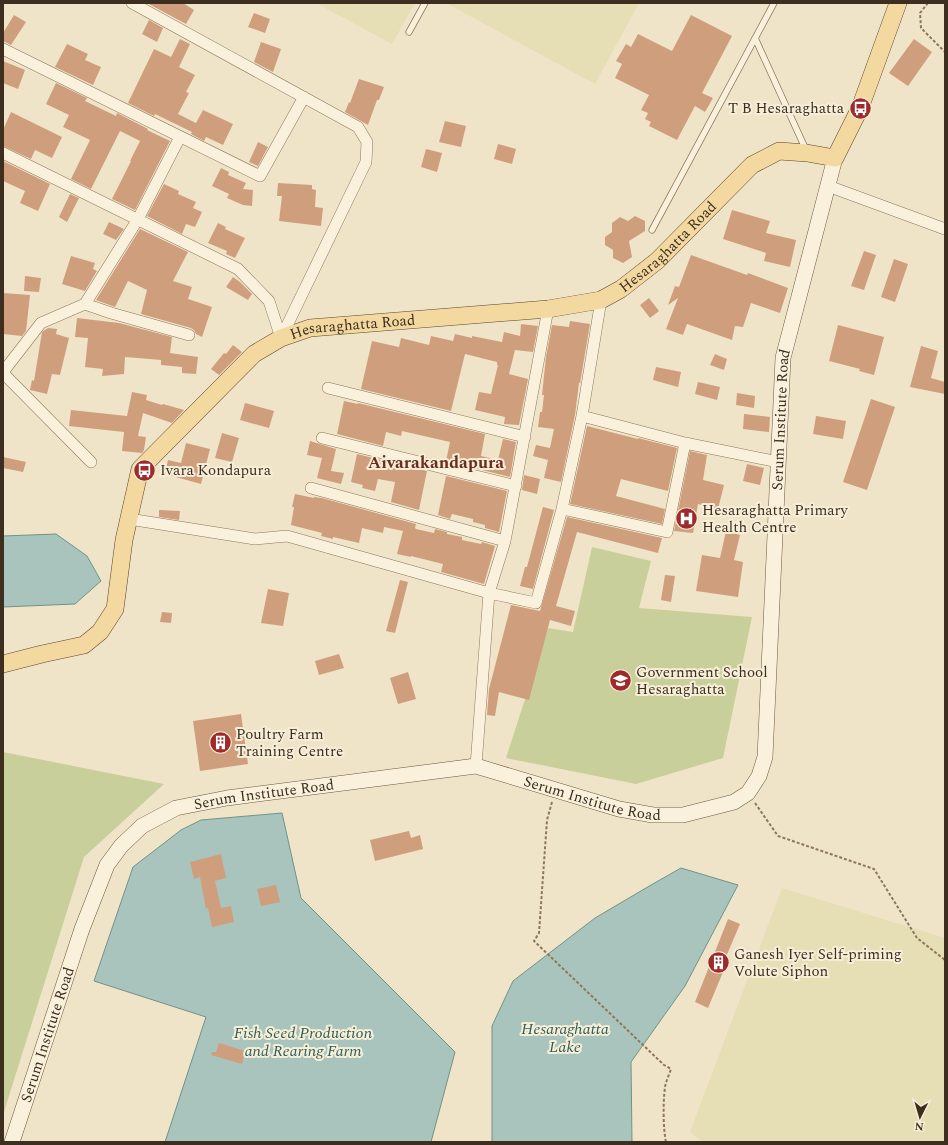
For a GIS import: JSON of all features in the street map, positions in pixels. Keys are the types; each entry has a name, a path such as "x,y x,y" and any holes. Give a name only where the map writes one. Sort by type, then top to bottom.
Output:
{"main road":[{"path":"835,158 860,108 898,3"},
{"name":"Hesaraghatta Road","path":"3,664 42,654 84,646 100,632 115,609 124,540 140,469 254,354 281,338 310,328 548,309 601,300 621,289 657,261 752,165 779,151 807,153 835,158"},
{"name":"Serum Institute Road","path":"12,1142 82,929 107,865 121,846 142,826 176,808 227,798 476,766 619,809 653,815 683,815 734,802 748,793 759,776 765,757 783,358 835,158"}],"street":[{"path":"132,3 358,127 367,142 366,162 281,338"},
{"path":"3,49 260,176 304,97"},
{"path":"91,462 3,373 41,323 85,304 138,220 180,137"},
{"path":"3,153 238,269 269,301 281,338"},
{"path":"828,186 945,229"},
{"path":"129,520 255,539 288,536 488,593 536,603 562,509 582,416 601,300"},
{"path":"85,304 189,335"},
{"path":"476,766 488,593 505,541 548,309"},
{"path":"328,388 525,437"},
{"path":"582,416 684,443 778,462"},
{"path":"322,438 516,486"},
{"path":"562,509 666,532 684,443"},
{"path":"311,488 505,541"}],"lane":[{"path":"409,32 426,3"},
{"path":"652,230 774,3"},
{"path":"755,38 807,153"}],"path":[{"path":"928,3 920,13 921,28 945,52"},
{"path":"555,789 547,820 539,933 534,941 664,1065 671,1069 665,1087 664,1121 666,1142"},
{"path":"748,793 778,836 874,869 917,938 945,960"}],"shaded area":[{"path":"316,3 415,3 392,44"},
{"path":"446,3 639,3 595,84"},
{"path":"782,888 945,938 945,1142 703,1142 690,1132"}],"green space":[{"name":"Government School Hesaraghatta","path":"592,547 651,561 639,608 752,617 723,758 636,784 506,758 548,628 573,632"},
{"path":"3,752 164,784 84,857 3,1115"}],"water":[{"path":"56,534 87,556 101,581 75,604 3,607 3,536"},
{"name":"Fish Seed Production and Rearing Farm","path":"282,813 301,898 455,1052 431,1142 165,1142 206,1017 94,981 133,867 181,830 201,820"},
{"name":"Hesaraghatta Lake","path":"681,868 738,885 685,986 631,1062 632,1142 492,1142 492,1026 513,981 595,918"}],"building":[{"path":"147,3 183,3 194,10 186,24"},
{"path":"254,13 270,19 265,33 248,27"},
{"path":"14,15 26,22 11,45 3,41 3,33"},
{"path":"691,15 732,36 702,93 713,98 705,112 695,106 677,140 649,126 651,122 645,119 648,113 641,110 649,95 615,78 622,64 616,61 626,44 631,47 638,34 672,51"},
{"path":"149,20 163,28 157,42 142,34"},
{"path":"180,39 190,44 179,67 195,75 186,92 189,93 178,114 196,123 203,110 233,124 223,145 206,137 204,141 191,134 192,132 128,103 154,49 171,57"},
{"path":"914,39 932,52 908,86 889,73"},
{"path":"261,42 281,49 273,72 254,62"},
{"path":"67,44 88,54 85,60 101,67 93,85 55,67"},
{"path":"3,61 25,70 18,89 3,83"},
{"path":"359,79 384,87 379,100 377,100 368,125 345,112"},
{"path":"56,83 87,98 85,101 116,116 117,113 170,141 135,210 112,199 140,141 120,131 91,189 71,179 90,140 63,127 69,115 46,104"},
{"path":"11,112 62,137 52,158 35,150 31,159 3,146 3,130"},
{"path":"445,121 466,126 461,147 439,142"},
{"path":"258,142 268,147 258,166 249,162"},
{"path":"498,144 516,149 512,164 494,159"},
{"path":"426,149 442,153 437,172 421,167"},
{"path":"3,161 50,184 38,211 20,203 25,191 3,181"},
{"path":"221,168 229,172 228,175 246,183 243,189 253,190 252,206 243,205 227,198 229,194 212,186"},
{"path":"278,183 312,185 312,189 316,190 315,207 323,208 321,226 279,221 282,196 277,196"},
{"path":"164,184 179,191 178,194 196,202 193,208 202,212 195,227 186,224 182,234 147,216"},
{"path":"70,194 79,198 67,222 59,217"},
{"path":"732,210 770,221 766,233 796,240 790,267 764,261 766,253 723,239"},
{"path":"635,216 645,221 645,231 629,241 632,257 623,263 613,258 613,250 605,245 605,237 612,232 612,223 620,217 628,221"},
{"path":"109,222 124,229 116,240 103,234"},
{"path":"218,223 226,227 225,229 245,238 235,258 226,254 227,251 208,243"},
{"path":"140,229 188,252 173,281 192,287 188,299 212,307 202,337 196,334 191,328 141,314 147,290 128,281 115,307 96,300"},
{"path":"864,251 876,255 864,290 851,286"},
{"path":"691,255 747,275 748,273 788,288 780,313 751,303 743,327 735,326 732,340 687,324 683,335 666,329 678,298 668,305 675,286 679,287"},
{"path":"71,256 95,263 93,269 97,271 85,291 62,284"},
{"path":"894,259 908,264 895,302 881,297"},
{"path":"25,276 41,278 39,292 24,291"},
{"path":"233,277 252,294 248,300 226,287"},
{"path":"3,293 30,295 26,331 22,336 3,334"},
{"path":"649,298 659,311 650,318 640,305"},
{"path":"77,318 119,323 172,337 170,353 198,357 196,374 182,373 182,367 161,365 161,360 125,357 124,374 102,376 103,369 85,367 88,338 75,337"},
{"path":"570,321 590,324 579,383 575,415 561,482 544,478 548,460 533,456 536,445 550,448 554,429 538,427 540,412 542,412 544,395 542,395 546,357 552,325 569,327"},
{"path":"521,324 538,326 533,352 515,350 509,374 528,379 519,425 504,424 505,417 475,410 479,392 491,394 498,365 497,362 465,354 451,411 361,389 372,341 399,347 401,338 429,345 431,336 453,341 455,334 502,342 504,332 520,336"},
{"path":"838,325 884,337 874,375 859,371 860,369 829,361"},
{"path":"48,328 57,329 56,334 69,338 60,375 52,374 47,394 30,390 32,380 34,381 42,332"},
{"path":"233,345 242,352 219,375 211,369 224,353 226,354"},
{"path":"921,346 938,351 931,378 945,382 945,394 910,387"},
{"path":"715,354 727,359 724,370 710,365"},
{"path":"656,367 681,372 678,387 653,380"},
{"path":"698,382 720,387 717,400 695,394"},
{"path":"132,392 147,395 146,400 184,410 172,423 143,413 138,436 146,437 144,450 142,453 122,451 124,432 69,426 71,410 127,416"},
{"path":"737,393 755,396 754,408 736,405"},
{"path":"871,399 895,407 867,490 843,482"},
{"path":"344,401 358,403 485,434 481,456 498,460 503,439 516,442 510,477 446,461 450,442 402,431 401,436 386,432 383,446 337,434"},
{"path":"245,403 274,411 269,428 240,420"},
{"path":"744,414 770,417 769,432 743,429"},
{"path":"816,416 846,421 843,439 813,434"},
{"path":"587,426 677,448 668,491 621,479 616,496 665,509 662,524 570,504"},
{"path":"222,433 239,438 232,462 215,458"},
{"path":"310,441 336,449 331,471 344,473 341,484 317,478 322,458 307,455"},
{"path":"186,443 210,449 201,484 165,474 168,460 181,463"},
{"path":"690,451 707,455 703,480 724,485 718,509 698,504 693,533 674,531"},
{"path":"357,454 427,471 419,510 391,502 395,482 378,479 375,491 362,488 363,485 351,482"},
{"path":"3,457 26,462 23,472 3,468"},
{"path":"747,464 764,468 760,485 743,481"},
{"path":"524,475 540,479 537,494 522,490"},
{"path":"446,476 507,491 499,532 485,528 485,525 473,522 473,519 452,514 450,519 438,515"},
{"path":"295,494 322,498 416,524 416,529 434,533 435,529 447,532 447,534 462,537 462,540 481,544 482,542 495,546 484,584 441,572 443,564 397,554 403,531 384,527 383,533 362,528 359,543 321,536 322,533 291,525 294,507 292,507"},
{"path":"543,507 554,510 533,589 520,586 525,567 527,567"},
{"path":"159,510 180,511 179,520 159,517"},
{"path":"567,517 662,538 658,553 577,532 556,606 575,611 571,626 550,620 529,700 499,692 495,716 487,715 489,689 511,605 540,611"},
{"path":"726,531 740,535 734,560 743,562 738,597 696,591 702,555 720,558"},
{"path":"665,575 675,576 671,602 661,600"},
{"path":"400,580 408,582 395,633 386,631"},
{"path":"268,589 289,593 283,626 261,623"},
{"path":"162,612 172,613 171,623 160,622"},
{"path":"339,654 344,668 319,675 315,661"},
{"path":"408,672 416,699 398,704 390,678"},
{"name":"Poultry Farm Training Centre","path":"241,714 248,764 200,771 193,721"},
{"path":"409,831 411,838 420,835 423,849 375,861 370,840"},
{"path":"221,854 226,878 215,881 221,908 231,906 234,922 212,927 208,908 206,909 200,877 194,879 190,862"},
{"path":"276,885 280,902 261,906 257,889"},
{"name":"Ganesh Iyer Self-priming Volute Siphon","path":"728,919 740,924 720,971 723,972 708,1008 695,1002"},
{"path":"219,1043 245,1051 242,1064 211,1055 212,1052 216,1052"}],"place":[{"name":"T B Hesaraghatta","path":"860,108"},
{"name":"Ivara Kondapura","path":"145,470"},
{"name":"Hesaraghatta Primary Health Centre","path":"687,519"},
{"name":"Government School Hesaraghatta","path":"620,681"},
{"name":"Poultry Farm Training Centre","path":"221,743"},
{"name":"Ganesh Iyer Self-priming Volute Siphon","path":"718,963"}],"district":[{"name":"Aivarakandapura","path":"436,463"}]}
